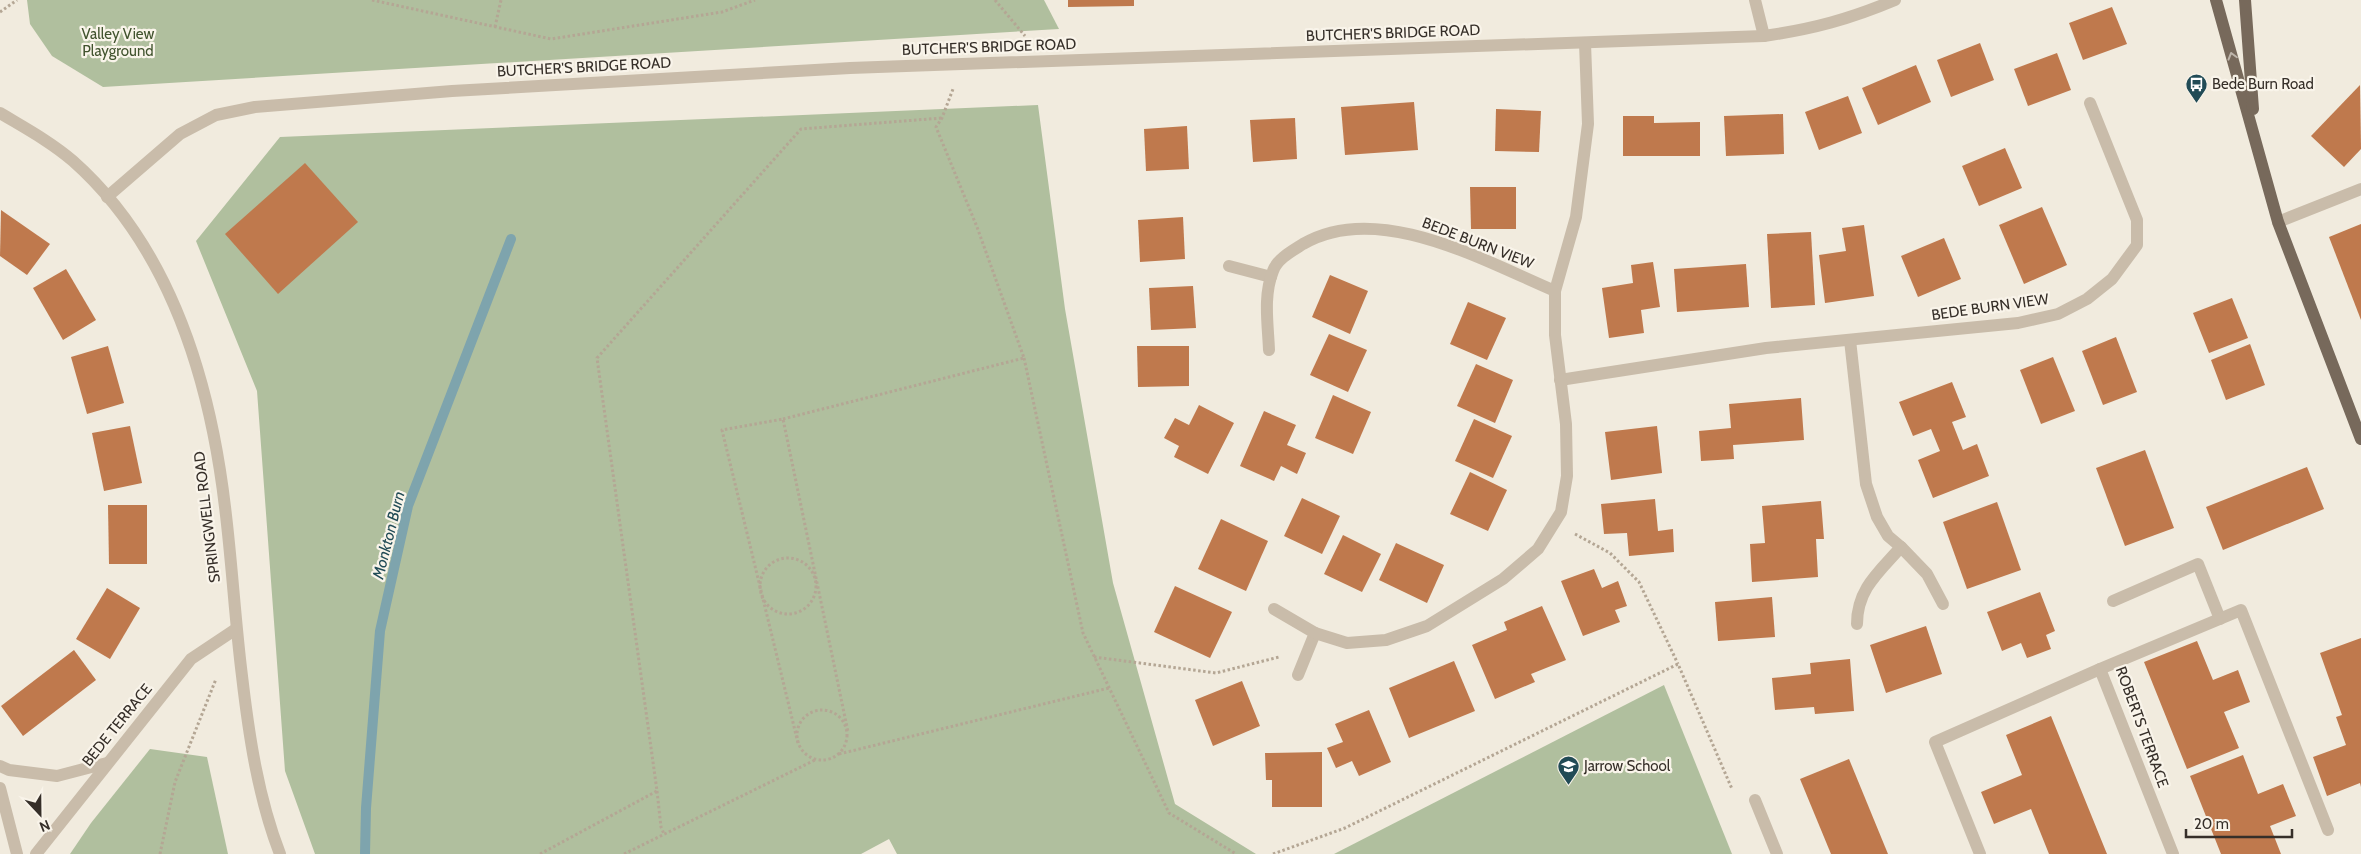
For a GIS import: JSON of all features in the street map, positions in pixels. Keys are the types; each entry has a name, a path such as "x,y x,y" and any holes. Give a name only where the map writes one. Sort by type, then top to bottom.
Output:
{"main road":[{"path":"2216,0 2278,222 2361,439"},
{"path":"2245,0 2254,136"}],"street":[{"path":"1755,0 1764,36"},
{"name":"BUTCHER'S BRIDGE ROAD","path":"107,197 180,134 216,115 255,107 452,91 850,68 1764,36 1814,29 1862,14 1895,0"},
{"path":"1274,609 1315,633 1347,643 1386,640 1427,626 1503,580 1538,549 1561,512 1567,476 1566,424 1555,335 1555,290 1576,217 1588,124 1585,43"},
{"name":"BEDE BURN VIEW","path":"1560,380 1766,348 2018,322 2058,314 2087,298 2112,279 2137,245 2137,220 2090,103"},
{"name":"SPRINGWELL ROAD","path":"0,113 36,134 73,161 127,220 170,292 193,356 213,434 225,506 236,629 250,742 268,824 280,854"},
{"path":"2278,222 2361,189"},
{"name":"BEDE BURN VIEW","path":"1268,350 1267,291 1273,269 1288,253 1312,239 1343,231 1372,227 1396,230 1435,241 1555,290"},
{"path":"1229,266 1271,277"},
{"path":"1850,340 1866,484 1877,517 1888,536 1928,574 1943,604"},
{"path":"1857,624 1857,608 1864,591 1901,547"},
{"path":"2114,601 2198,564 2220,619"},
{"name":"ROBERTS TERRACE","path":"2173,854 2100,669 2240,610 2328,830"},
{"name":"BEDE TERRACE","path":"36,854 191,659 236,629"},
{"path":"1298,675 1315,633"},
{"path":"1980,854 1935,742 2100,669"},
{"path":"0,766 9,770 57,776 107,763"},
{"path":"0,788 17,854"},
{"path":"1755,800 1777,854"}],"path":[{"path":"0,12 17,0"},
{"path":"372,0 551,39 722,12 754,0"},
{"path":"495,27 501,0"},
{"path":"995,0 1045,61"},
{"path":"963,64 942,118 936,128 977,227 1024,358 1083,632 1169,813 1236,854"},
{"path":"664,834 661,827 597,358 801,129 942,118"},
{"path":"815,760 807,756 798,743 760,594 722,430 783,419 1024,358"},
{"path":"783,419 848,732 847,740 839,754"},
{"path":"1554,523 1610,553 1639,582 1678,664 1733,792"},
{"path":"782,558 799,560 813,571 816,580 817,590 808,607 790,615 772,610 760,594 762,576 766,568 782,558"},
{"path":"1094,657 1216,673 1308,649"},
{"path":"1273,854 1345,828 1678,664"},
{"path":"160,854 174,782 217,676"},
{"path":"624,854 815,760 832,759 839,754 1109,688"},
{"path":"798,743 798,726 809,713 816,710 833,712 840,717 848,732"},
{"path":"540,854 657,790"}],"green space":[{"name":"Valley View Playground","path":"27,0 1044,0 1059,29 103,87 52,56 30,24"},
{"path":"1038,105 1065,309 1113,583 1175,804 1256,854 897,854 889,839 861,854 315,854 285,771 257,391 196,241 280,137"},
{"name":"Jarrow School","path":"1664,685 1732,854 1334,854"},
{"path":"150,749 207,757 228,854 70,854 91,823"}],"building":[{"path":"1068,0 1134,0 1134,6 1068,7"},
{"path":"2112,7 2127,44 2083,60 2069,23"},
{"path":"1980,43 1994,80 1951,97 1937,60"},
{"path":"2057,53 2071,90 2028,106 2014,69"},
{"path":"1916,65 1931,102 1878,125 1862,88"},
{"path":"2360,85 2361,149 2344,167 2311,136"},
{"path":"1848,96 1862,133 1819,150 1805,112"},
{"path":"1414,102 1418,150 1345,155 1341,107"},
{"path":"1496,109 1541,111 1539,152 1495,151"},
{"path":"1783,114 1784,154 1726,156 1724,116"},
{"path":"1623,116 1654,116 1654,123 1700,122 1700,156 1623,156"},
{"path":"1295,118 1297,159 1253,162 1250,120"},
{"path":"1187,126 1189,169 1146,171 1144,129"},
{"path":"2005,148 2022,188 1979,206 1962,166"},
{"path":"305,163 358,222 278,294 225,234"},
{"path":"1470,187 1516,187 1516,229 1471,229"},
{"path":"2042,207 2067,265 2024,284 1999,225"},
{"path":"1,210 50,244 27,275 0,256"},
{"path":"1183,217 1185,259 1140,262 1138,220"},
{"path":"2361,224 2361,320 2329,237"},
{"path":"1864,225 1874,296 1825,303 1819,255 1846,251 1842,228"},
{"path":"1811,232 1815,305 1771,308 1767,234"},
{"path":"1944,238 1961,279 1918,297 1901,256"},
{"path":"1653,262 1660,307 1641,310 1644,333 1609,338 1602,288 1633,283 1631,265"},
{"path":"1746,264 1749,307 1677,312 1674,269"},
{"path":"66,269 96,320 63,340 33,288"},
{"path":"1330,275 1368,291 1350,334 1312,317"},
{"path":"1193,286 1196,328 1151,330 1149,288"},
{"path":"2232,298 2248,338 2209,353 2193,313"},
{"path":"1468,302 1506,318 1487,360 1450,344"},
{"path":"1329,334 1367,350 1348,392 1310,375"},
{"path":"2116,337 2137,392 2103,405 2082,351"},
{"path":"2250,344 2265,385 2226,400 2211,360"},
{"path":"108,346 124,403 87,414 71,357"},
{"path":"1137,346 1189,346 1189,386 1138,387"},
{"path":"2053,357 2075,411 2041,424 2020,370"},
{"path":"1476,364 1513,380 1495,423 1457,406"},
{"path":"1952,382 1966,417 1952,422 1963,450 1977,444 1989,476 1933,498 1918,460 1940,451 1931,429 1913,436 1899,402"},
{"path":"1333,395 1371,412 1353,454 1315,438"},
{"path":"1801,398 1804,440 1733,445 1734,459 1701,461 1699,431 1731,428 1729,404"},
{"path":"1199,405 1234,423 1208,474 1174,457 1179,446 1164,438 1175,418 1189,425"},
{"path":"1264,411 1296,425 1287,445 1306,453 1297,474 1281,466 1274,481 1240,466"},
{"path":"1474,419 1512,436 1493,478 1455,461"},
{"path":"130,426 142,483 104,491 92,433"},
{"path":"1657,426 1662,473 1611,480 1605,432"},
{"path":"2145,450 2174,528 2125,546 2096,468"},
{"path":"2307,467 2324,509 2223,550 2206,507"},
{"path":"1470,472 1507,490 1488,531 1450,514"},
{"path":"1302,498 1340,516 1322,554 1284,536"},
{"path":"1655,499 1658,531 1673,529 1674,552 1629,556 1627,533 1604,534 1601,504"},
{"path":"1821,501 1824,539 1816,539 1818,577 1752,582 1750,544 1765,543 1762,506"},
{"path":"1997,502 2021,570 1967,589 1943,522"},
{"path":"108,505 147,505 147,564 109,564"},
{"path":"1221,519 1268,541 1246,591 1198,569"},
{"path":"1343,535 1381,554 1362,592 1324,574"},
{"path":"1396,543 1444,565 1427,603 1379,580"},
{"path":"1594,569 1602,588 1618,581 1627,606 1615,610 1620,622 1583,636 1561,581"},
{"path":"1175,586 1232,612 1210,658 1154,632"},
{"path":"107,588 140,608 110,659 76,639"},
{"path":"2040,592 2055,631 2046,635 2051,649 2027,658 2021,643 2002,651 1987,612"},
{"path":"1772,597 1775,637 1718,641 1715,602"},
{"path":"1542,606 1566,660 1531,674 1535,682 1495,699 1472,645 1507,630 1504,622"},
{"path":"1926,626 1942,674 1886,693 1870,645"},
{"path":"2361,638 2361,787 2360,783 2327,796 2313,757 2346,745 2336,717 2342,715 2320,653"},
{"path":"2197,641 2213,680 2238,670 2250,702 2224,712 2239,748 2187,769 2144,662"},
{"path":"74,650 96,680 23,736 1,706"},
{"path":"1850,659 1854,711 1815,714 1814,707 1775,710 1772,678 1811,674 1810,663"},
{"path":"1454,661 1475,711 1409,738 1389,688"},
{"path":"1242,681 1260,726 1213,746 1195,700"},
{"path":"1369,710 1391,762 1359,776 1352,761 1336,768 1327,748 1343,742 1335,724"},
{"path":"2051,716 2107,854 2049,854 2031,809 1994,824 1981,792 2022,775 2006,735"},
{"path":"1322,752 1322,807 1272,807 1272,780 1266,780 1265,753"},
{"path":"2243,755 2258,794 2283,784 2296,816 2270,826 2281,854 2221,854 2190,776"},
{"path":"1849,759 1888,854 1831,854 1800,779"}],"waterway":[{"name":"Monkton Burn","path":"365,854 366,808 380,631 408,506 511,239"}],"place":[{"name":"Bede Burn Road","path":"2196,103"},
{"name":"Jarrow School","path":"1568,785"}]}
